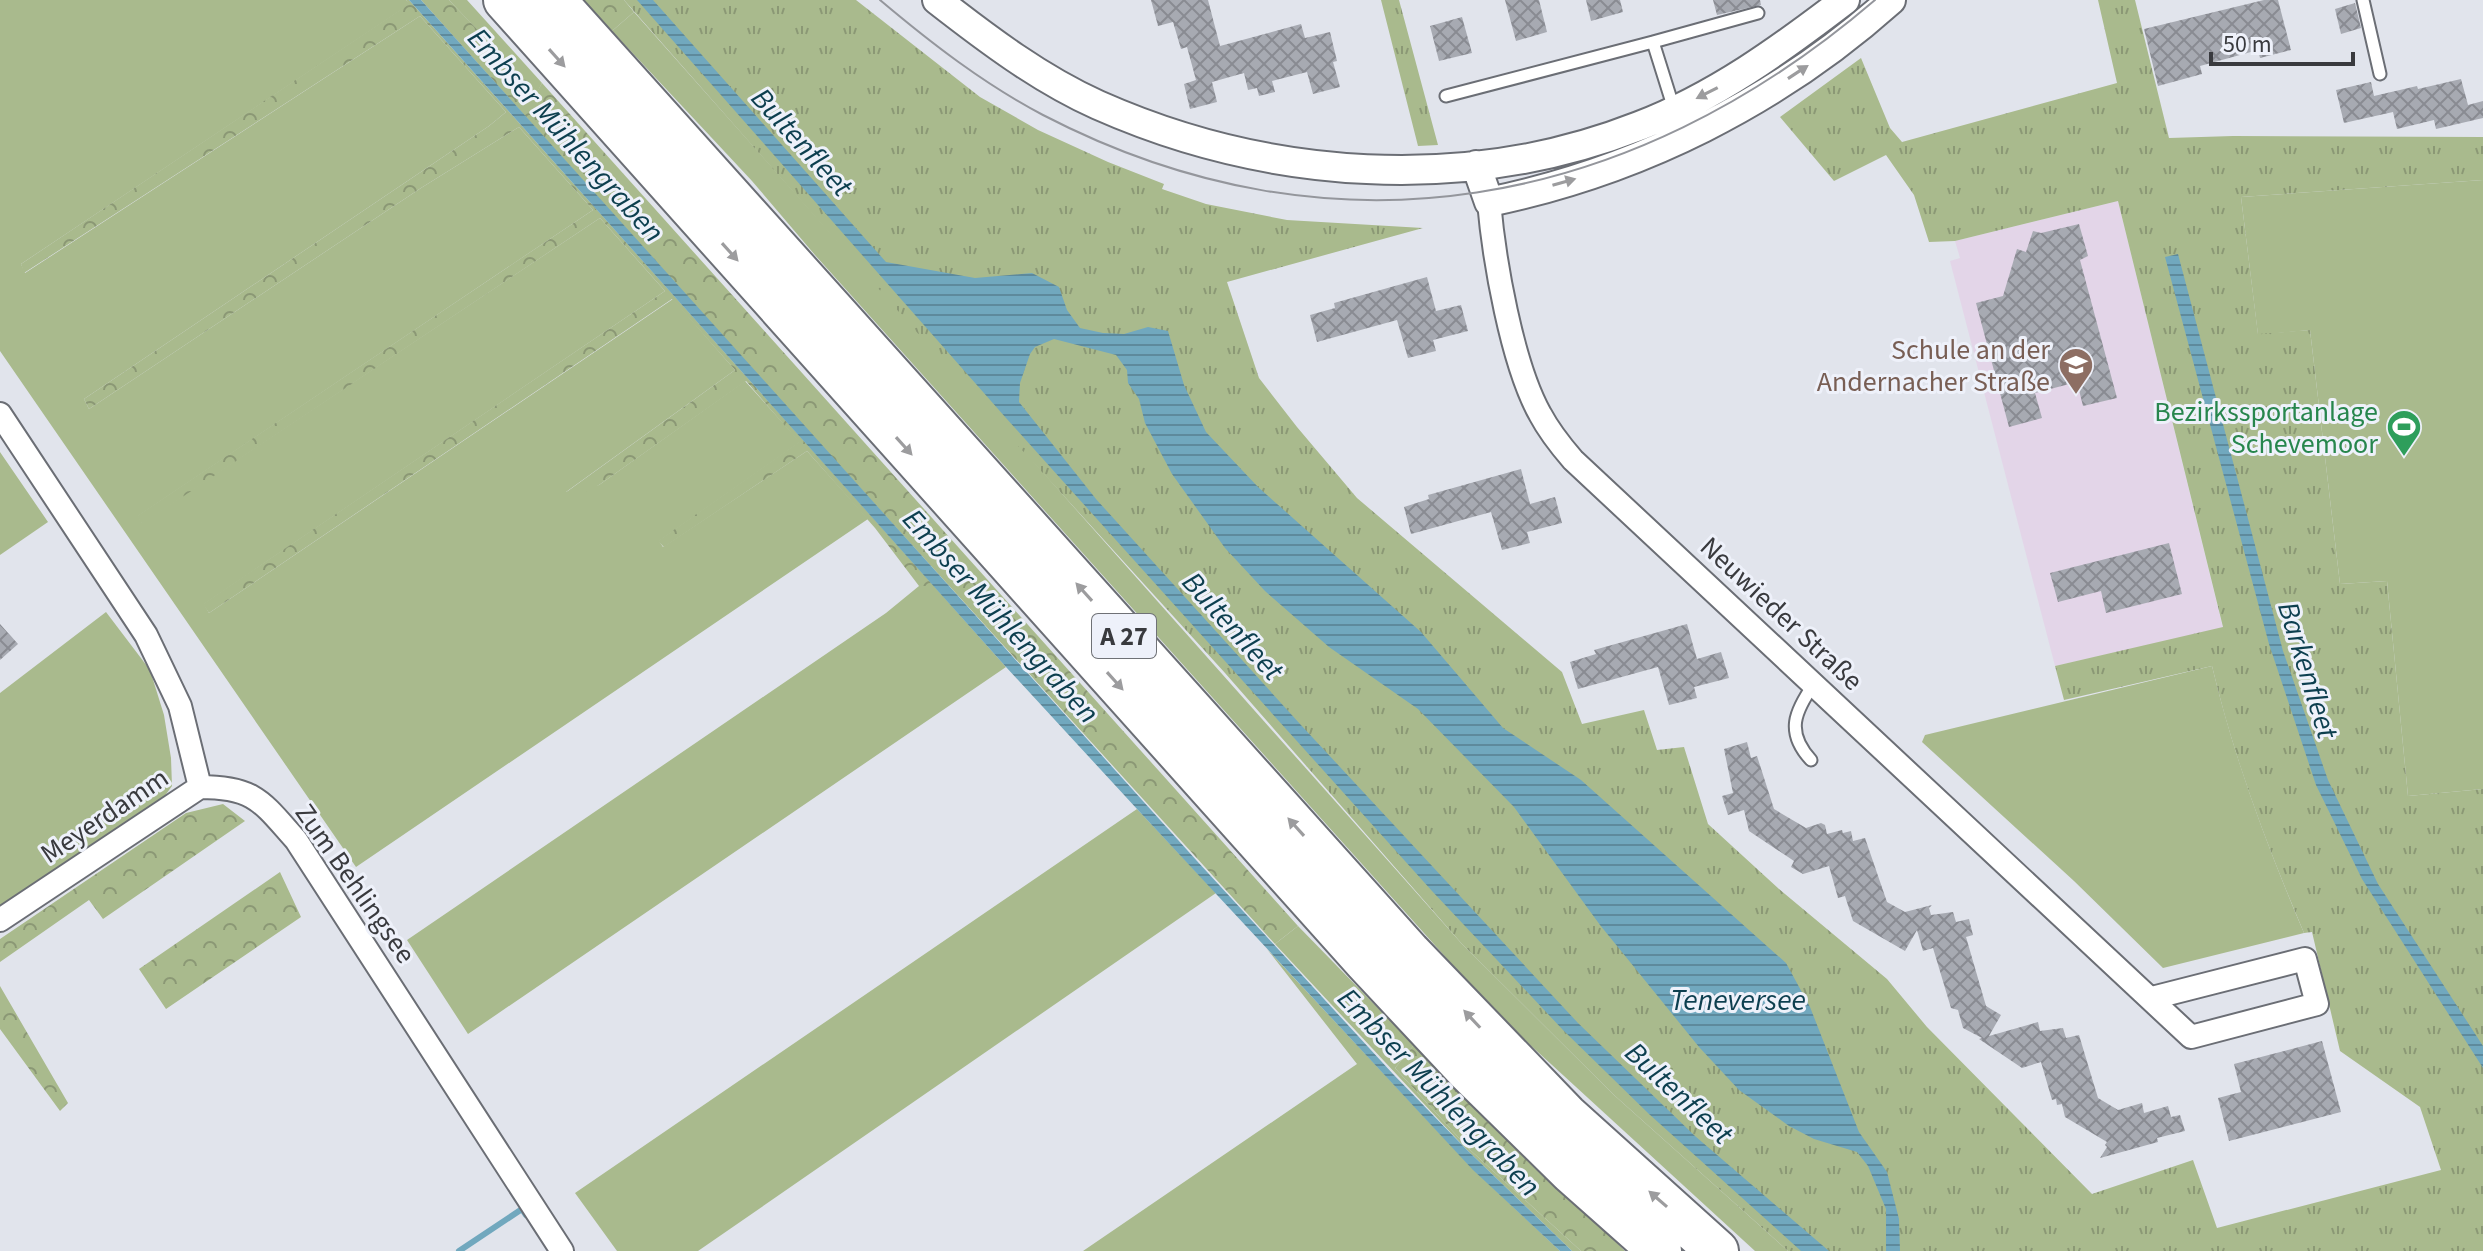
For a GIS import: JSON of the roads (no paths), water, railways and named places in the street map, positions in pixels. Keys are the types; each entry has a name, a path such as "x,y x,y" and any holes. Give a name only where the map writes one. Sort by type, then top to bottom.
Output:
{"highway":[{"name":"A 27","path":"505,0 1366,962 1467,1070 1571,1172 1660,1251"},
{"name":"A 27","path":"554,0 1409,952 1566,1115 1717,1251"}],"street":[{"path":"937,0 1031,68 1096,104 1205,145 1338,169 1476,165 1588,145 1674,110 1764,61 1845,0"},
{"path":"1476,165 1489,202 1604,171 1667,146 1744,107 1834,49 1891,0"},
{"name":"Neuwieder Straße","path":"1489,202 1492,237 1514,339 1538,411 1573,460 2191,1037 2317,1004 2305,959 2152,998"},
{"path":"0,414 146,635 180,706 200,787"},
{"name":"Meyerdamm","path":"0,920 200,787"},
{"name":"Zum Behlingsee","path":"200,787 230,787 258,798 296,840 562,1251"}],"lane":[{"path":"2363,0 2380,74"},
{"path":"1446,96 1758,13"},
{"path":"1653,42 1674,110"},
{"path":"1811,760 1800,748 1795,727 1797,708 1814,684"}],"water":[{"path":"409,0 421,0 1393,1074 1572,1251 1560,1251 1473,1170 1137,809"},
{"name":"Teneversee","path":"637,0 653,0 886,262 975,278 1032,273 1059,287 1067,310 1080,328 1124,334 1148,327 1168,331 1184,385 1206,432 1258,487 1421,632 1503,728 1581,780 1786,963 1810,1007 1859,1132 1887,1172 1899,1219 1900,1251 1886,1251 1886,1209 1868,1166 1857,1152 1814,1139 1789,1126 1739,1090 1699,1047 1600,925 1514,807 1418,709 1329,647 1265,591 1225,548 1172,474 1145,423 1139,399 1128,383 1127,370 1116,355 1054,339 1035,347 1020,383 1019,402 1096,499 1578,1023 1695,1136 1829,1251 1801,1251 1649,1114 1563,1030 1432,891 1006,418"},
{"path":"2178,254 2283,651 2328,780 2378,884 2483,1046 2483,1068 2362,879 2316,785 2269,644 2165,257"}],"waterway":[{"path":"459,1251 522,1209 526,1215"}],"tram line":[{"path":"880,0 958,62 1021,103 1152,162 1261,190 1370,200 1477,192 1581,168 1683,127 1781,71 1875,0"}],"place":[{"name":"Schule an der Andernacher Straße","path":"2076,396"},
{"name":"Bezirkssportanlage Schevemoor","path":"2404,458"}],"water label":[{"name":"Embser Mühlengraben","path":"566,135"},
{"name":"Bultenfleet","path":"802,142"},
{"name":"Embser Mühlengraben","path":"1001,616"},
{"name":"Bultenfleet","path":"1233,626"},
{"name":"Barkenfleet","path":"2308,670"},
{"name":"Embser Mühlengraben","path":"1439,1092"},
{"name":"Bultenfleet","path":"1679,1093"}]}
